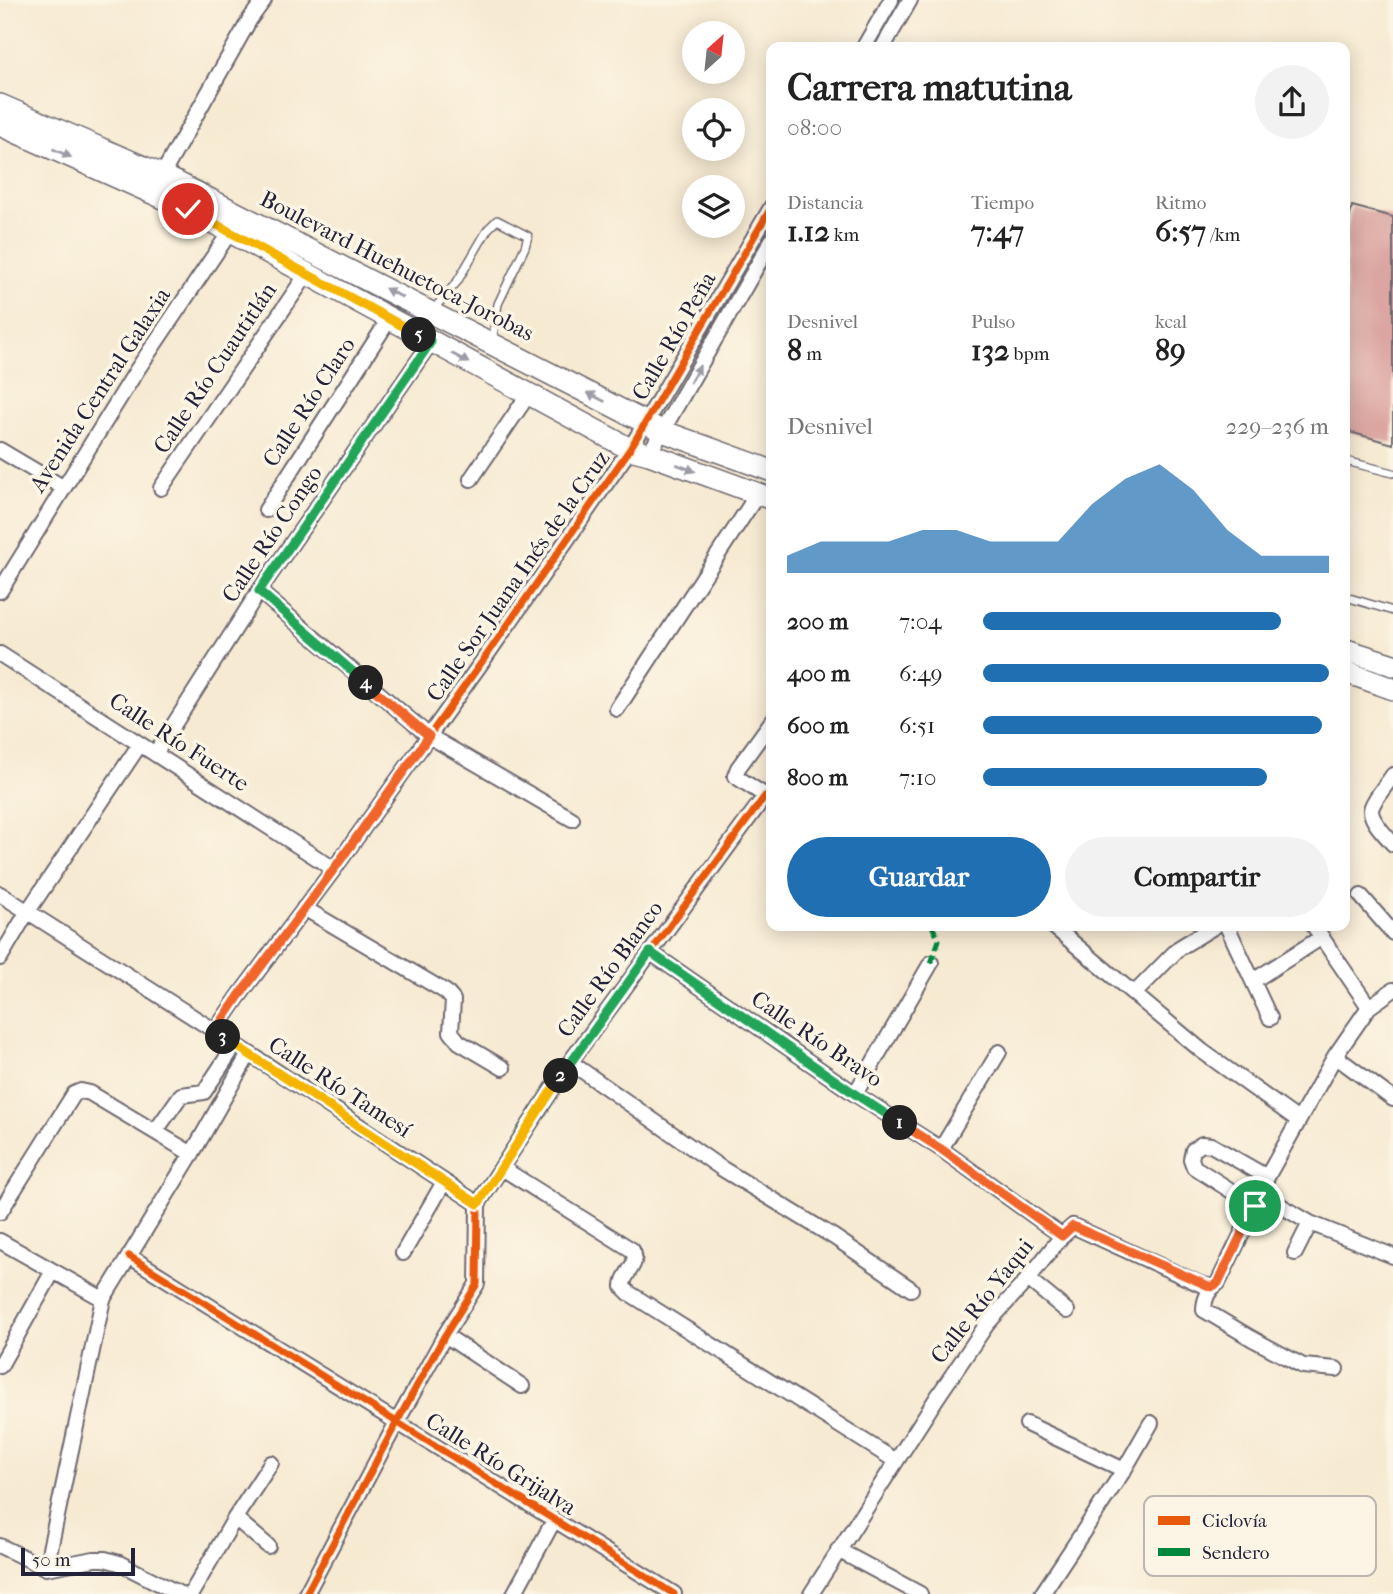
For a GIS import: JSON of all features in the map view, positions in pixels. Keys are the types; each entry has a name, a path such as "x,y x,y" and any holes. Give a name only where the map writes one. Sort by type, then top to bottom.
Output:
{"main road":[{"name":"Boulevard Huehuetoca-Jorobas","path":"0,105 162,175 307,274 528,395 639,452 764,497"},
{"name":"Boulevard Huehuetoca-Jorobas","path":"0,125 188,209 235,224 431,312 654,427 766,469"},
{"path":"1350,651 1393,665"},
{"path":"1350,673 1393,689"}],"street":[{"path":"162,175 250,19 264,0"},
{"path":"866,42 891,0"},
{"path":"886,42 910,0"},
{"name":"Calle Río Peña","path":"654,427 766,217"},
{"name":"Avenida Central Galaxia","path":"0,591 137,370 235,224"},
{"name":"Calle Río Peña","path":"639,452 766,250"},
{"name":"Calle Río Cuautitlán","path":"161,488 307,274"},
{"name":"Calle Río Claro","path":"266,510 390,318"},
{"name":"Calle Río Congo","path":"155,754 259,591 431,342"},
{"path":"471,479 528,395"},
{"path":"0,450 64,488"},
{"name":"Calle Sor Juana Inés de la Cruz","path":"215,1031 484,659 639,452"},
{"path":"617,709 764,497"},
{"path":"0,561 14,570"},
{"path":"259,591 429,736 572,819"},
{"name":"Calle Río Fuerte","path":"0,654 334,869"},
{"path":"766,729 735,776 766,794"},
{"path":"0,958 28,911 140,744"},
{"path":"1393,775 1371,810 1393,844"},
{"name":"Calle Río Blanco","path":"478,1204 570,1062 766,800"},
{"name":"Calle Río Tamesí","path":"0,894 478,1204"},
{"path":"1361,895 1393,933"},
{"path":"304,908 446,992 453,1000 451,1032 459,1042 503,1068"},
{"path":"1059,931 1202,1051 1298,1120"},
{"path":"1134,994 1179,947 1206,931"},
{"path":"1229,931 1270,1018"},
{"path":"1253,981 1318,931 1369,1007"},
{"name":"Calle Río Bravo","path":"650,952 855,1094 941,1149 1062,1236"},
{"path":"855,1094 931,963"},
{"path":"1336,1369 1303,1366 1204,1310 1204,1303 1211,1287 1218,1283 1267,1177 1335,1056 1369,1007 1393,990"},
{"path":"155,1132 181,1095 204,1092 235,1045"},
{"path":"941,1149 999,1052"},
{"path":"46,1568 103,1300 249,1054"},
{"path":"1335,1056 1393,1099"},
{"path":"570,1062 721,1168 834,1237 911,1289"},
{"path":"0,1212 74,1094 81,1091 90,1093 192,1154"},
{"path":"1267,1177 1211,1145 1202,1144 1193,1150 1191,1159 1194,1167 1258,1200 1393,1256"},
{"path":"502,1168 632,1250 634,1262 623,1281 623,1287 629,1293 896,1461"},
{"path":"403,1253 444,1182"},
{"path":"306,1594 397,1422 445,1335 477,1284 478,1204"},
{"path":"1295,1253 1310,1223"},
{"name":"Calle Río Yaqui","path":"811,1594 987,1324 1073,1226 1211,1287"},
{"path":"0,1241 103,1300"},
{"name":"Calle Río Grijalva","path":"129,1256 674,1594"},
{"path":"0,1366 52,1271"},
{"path":"1028,1279 1067,1311"},
{"path":"445,1335 523,1386"},
{"path":"1042,1594 1124,1470 1151,1423"},
{"path":"1027,1424 1124,1470"},
{"path":"191,1594 234,1518 271,1463"},
{"path":"234,1518 268,1546"},
{"path":"514,1594 554,1520"},
{"path":"0,1546 46,1568 105,1559 119,1563 180,1594"},
{"path":"838,1550 920,1594"}],"lane":[{"path":"431,312 457,282 488,229 497,220 528,236 526,247 498,304 492,343"},
{"path":"1350,462 1393,473"},
{"path":"1350,598 1393,611"}],"building":[{"path":"1352,206 1393,217 1393,444 1350,432"}],"marked path":[{"path":"931,963 939,940 934,931"}],"cycle path":[{"path":"215,1031 484,659 630,449 766,216"},
{"path":"306,1594 397,1422 445,1335 477,1284 478,1204 570,1062 766,795"},
{"path":"129,1256 674,1594"}],"route":[{"path":"188,209 431,342 259,591 429,736 215,1031 478,1204 570,1062 650,952 855,1094 941,1149 1062,1236 1073,1226 1211,1287 1218,1283 1255,1206"}]}
